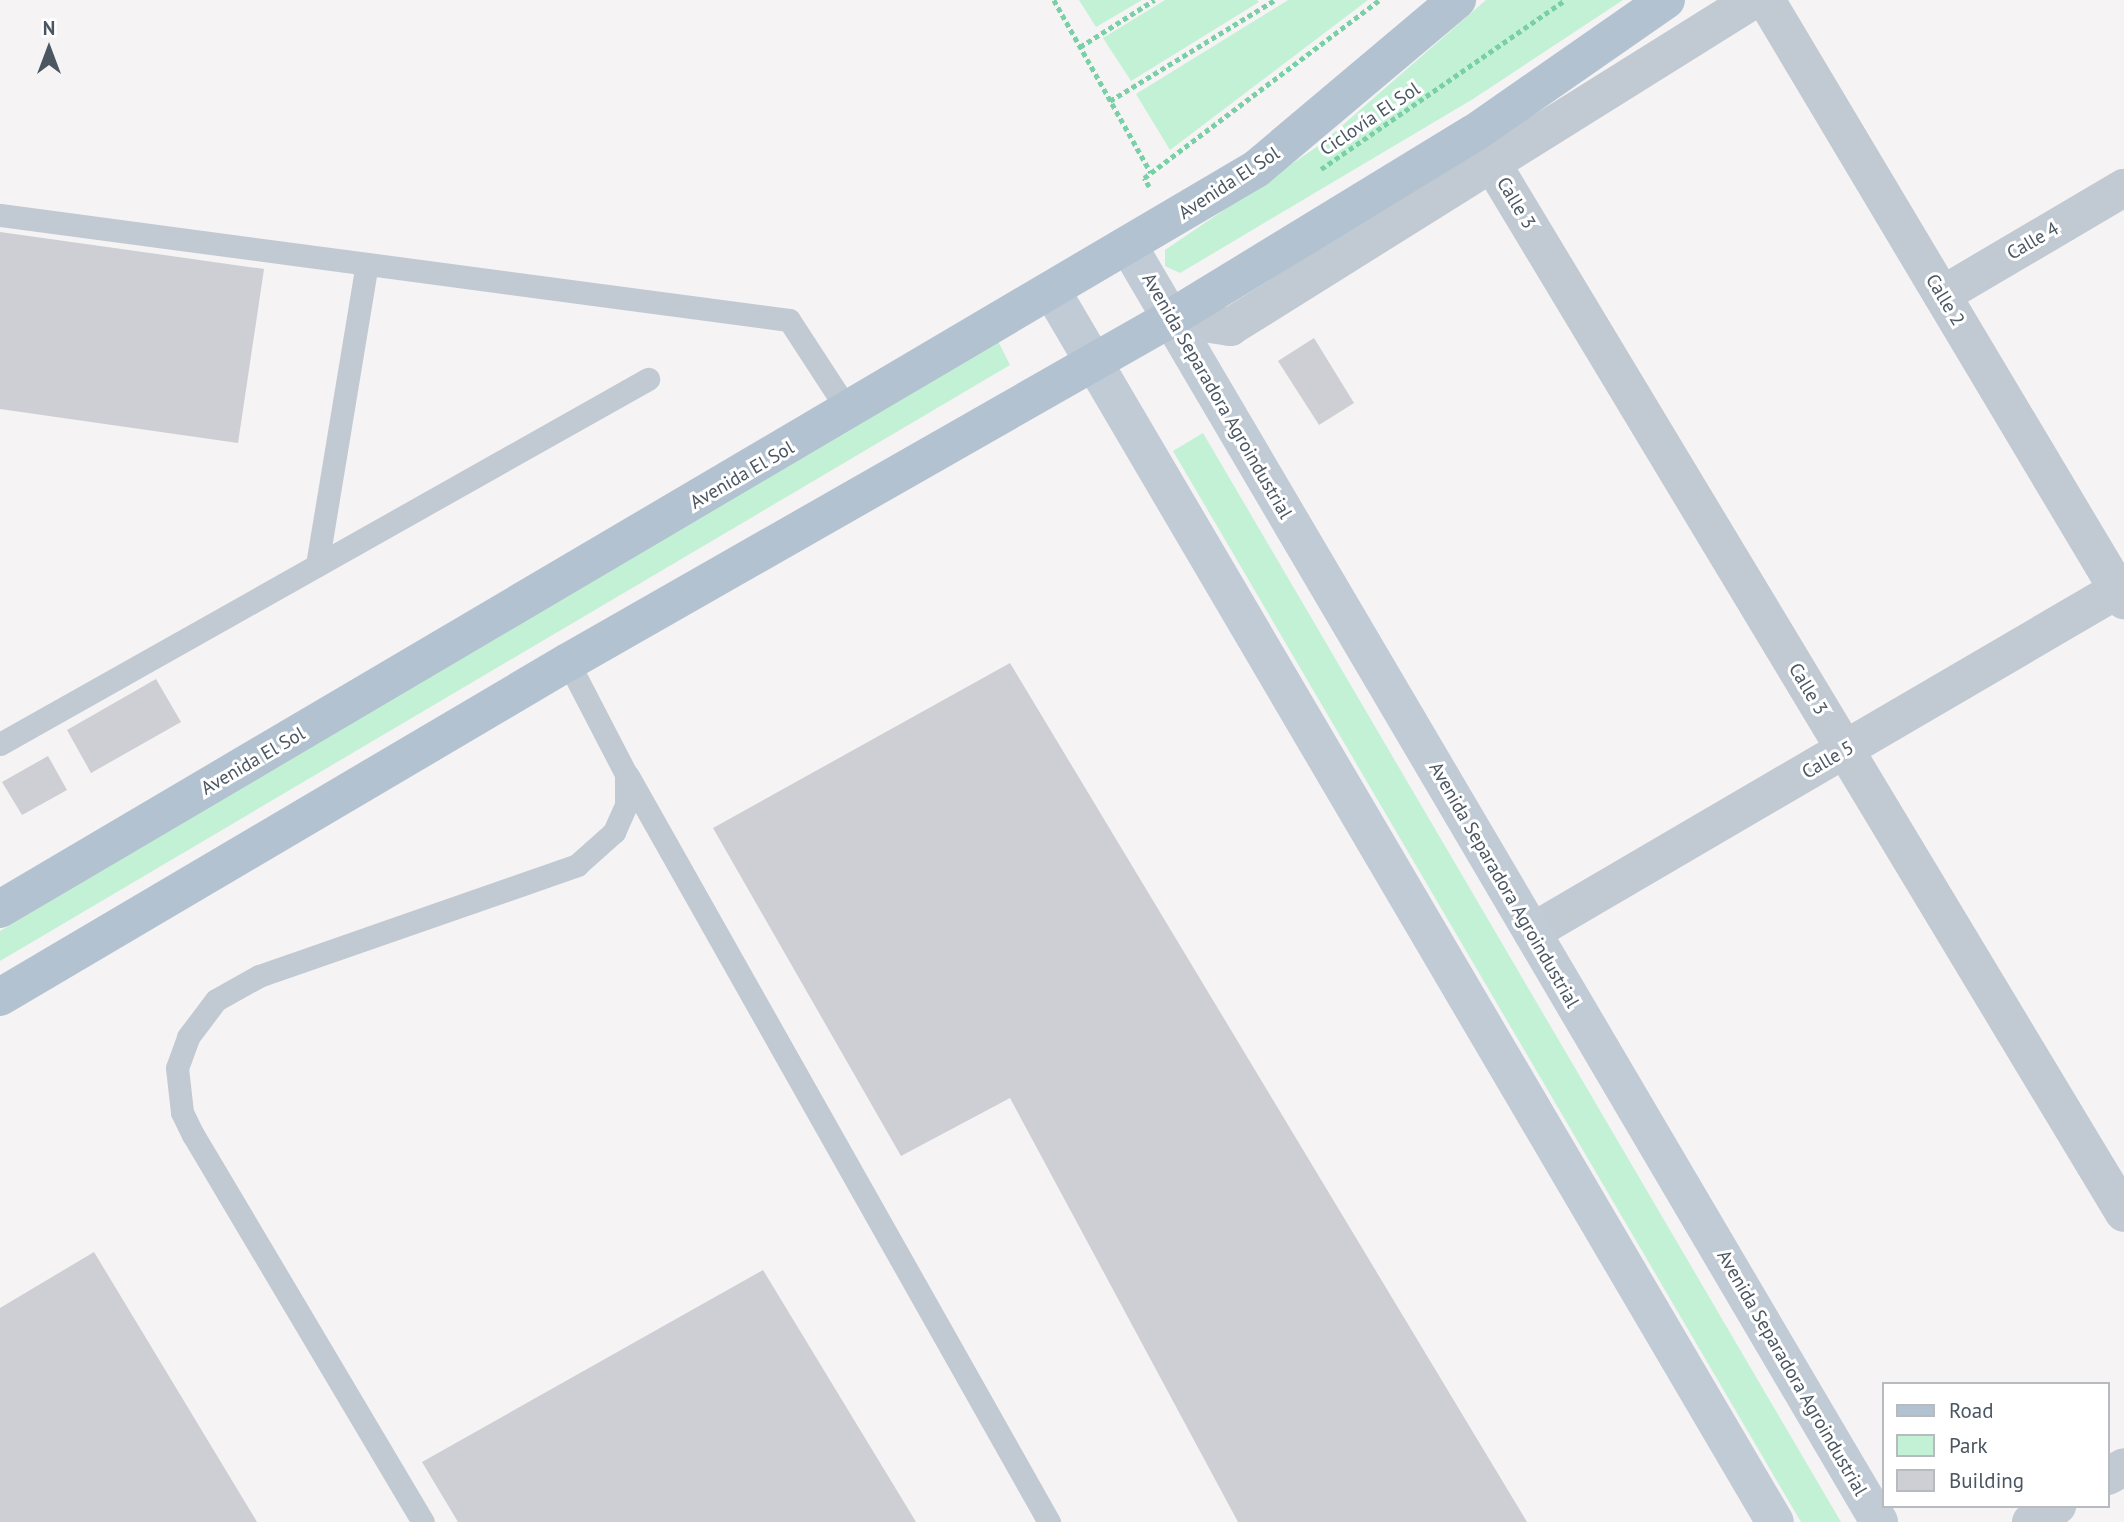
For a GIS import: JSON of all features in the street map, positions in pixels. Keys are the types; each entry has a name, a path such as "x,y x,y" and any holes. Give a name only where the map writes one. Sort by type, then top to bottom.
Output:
{"main road":[{"name":"Avenida El Sol","path":"0,909 1053,293 1266,162 1457,0"},
{"path":"0,997 568,662 1171,318 1473,134 1666,0"}],"street":[{"path":"1171,318 1230,327 1753,0"},
{"name":"Calle 2","path":"1766,0 2122,592"},
{"name":"Calle 3","path":"1493,165 2124,1213"},
{"name":"Calle 4","path":"1942,295 2124,188"},
{"name":"Avenida Separadora Agroindustrial","path":"1129,247 1879,1522"},
{"path":"1053,293 1775,1522"},
{"name":"Calle 5","path":"1532,932 2122,592"},
{"path":"2031,1522 2054,1508"}],"lane":[{"path":"0,215 789,320 849,412"},
{"path":"317,565 367,264"},
{"path":"0,744 648,379"},
{"path":"568,662 626,774 1049,1522"},
{"path":"423,1522 193,1135 182,1112 177,1068 188,1037 216,1000 259,976 577,865 614,832 626,805 626,774"}],"path":[{"path":"1054,0 1151,173"},
{"path":"1080,47 1154,0"},
{"path":"1110,101 1266,2 1275,0"},
{"path":"1168,223 1144,178 1379,0"},
{"name":"Ciclovía El Sol","path":"1307,176 1565,0"}],"green space":[{"path":"1079,0 1142,0 1096,27"},
{"path":"1165,0 1259,2 1131,81 1103,38"},
{"path":"1288,0 1368,0 1170,150 1136,94"},
{"path":"1486,0 1623,0 1473,99 1180,273 1165,266 1165,250 1321,144"},
{"path":"997,339 1010,365 0,961 0,931"},
{"path":"1203,433 1841,1522 1801,1522 1173,451"}],"building":[{"path":"0,232 264,269 238,443 0,409"},
{"path":"1314,338 1354,403 1319,425 1278,361"},
{"path":"1010,663 1527,1522 1238,1522 1010,1098 901,1156 713,828"},
{"path":"156,679 181,722 91,773 67,730"},
{"path":"48,756 67,790 22,815 2,782"},
{"path":"94,1252 257,1522 0,1522 0,1308"},
{"path":"763,1270 916,1522 458,1522 422,1462"}]}
